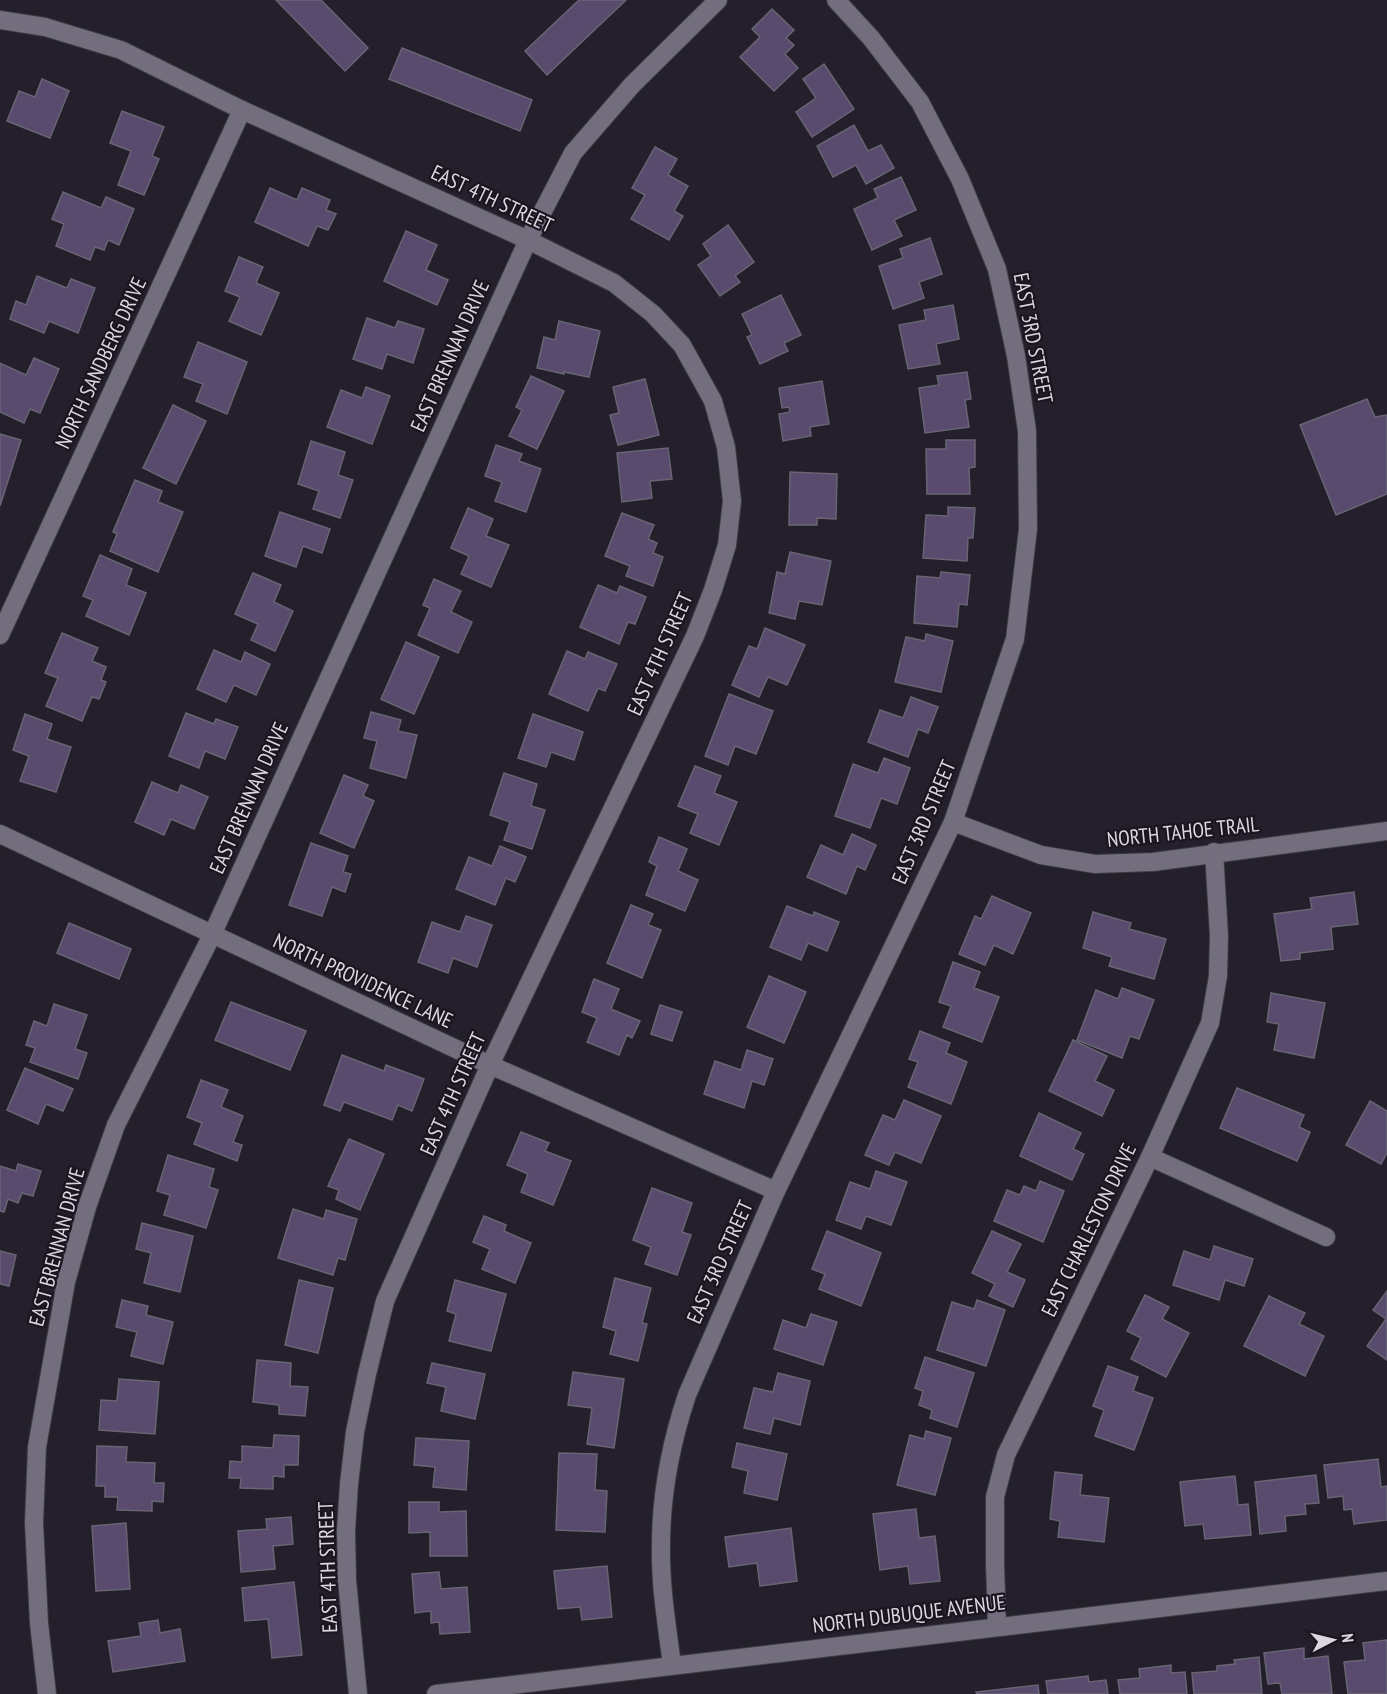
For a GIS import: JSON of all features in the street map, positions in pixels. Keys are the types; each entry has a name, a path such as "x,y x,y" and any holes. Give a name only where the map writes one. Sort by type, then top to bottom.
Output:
{"street":[{"name":"EAST BRENNAN DRIVE","path":"47,1694 39,1623 34,1523 37,1447 66,1282 87,1207 116,1125 212,935 528,240 573,153 632,85 718,0"},
{"name":"EAST 3RD STREET","path":"672,1665 663,1589 661,1545 669,1467 676,1429 687,1395 776,1191 953,822 1015,639 1028,529 1027,431 1016,356 997,269 960,179 920,102 871,38 836,0"},
{"name":"EAST 4TH STREET","path":"0,20 45,27 122,50 242,110 528,240 614,283 654,314 682,345 713,401 726,447 732,501 727,545 695,636 490,1065 385,1301 355,1432 349,1484 346,1531 347,1580 358,1694"},
{"name":"NORTH SANDBERG DRIVE","path":"0,634 242,110"},
{"name":"NORTH TAHOE TRAIL","path":"953,822 1041,855 1095,864 1153,861 1387,831"},
{"name":"NORTH PROVIDENCE LANE","path":"0,834 490,1065 776,1191"},
{"name":"EAST CHARLESTON DRIVE","path":"998,1626 995,1497 1006,1455 1150,1157 1210,1023 1218,976 1219,936 1214,852"},
{"path":"1150,1157 1326,1237"},
{"name":"NORTH DUBUQUE AVENUE","path":"436,1694 1387,1581"}],"building":[{"path":"276,0 321,0 368,48 345,71"},
{"path":"579,0 626,0 547,75 525,51"},
{"path":"772,9 794,30 786,38 794,45 785,54 798,68 774,91 740,57 760,37 752,29"},
{"path":"402,48 532,100 520,131 389,79"},
{"path":"824,64 854,109 812,137 796,112 816,98 803,79"},
{"path":"42,79 69,91 50,138 7,121 19,91 35,97"},
{"path":"122,111 164,127 152,156 159,159 144,195 118,185 131,151 110,143"},
{"path":"854,125 868,151 881,145 894,168 866,184 856,165 833,177 817,146"},
{"path":"655,147 677,159 668,175 688,186 674,211 683,216 669,240 631,219 645,195 632,188"},
{"path":"901,177 916,210 894,220 902,236 872,250 854,209 878,198 874,189"},
{"path":"270,188 297,200 302,188 330,200 326,210 336,214 328,230 317,226 308,246 255,222"},
{"path":"63,192 101,208 106,197 134,209 119,245 108,240 104,250 95,247 90,260 56,246 64,224 52,219"},
{"path":"728,225 754,262 735,276 740,282 720,296 698,265 711,256 703,244"},
{"path":"406,231 437,245 426,270 448,280 437,305 384,281"},
{"path":"930,238 942,274 919,282 924,298 893,309 879,266 903,258 900,249"},
{"path":"239,257 263,267 256,283 279,293 261,335 229,321 240,297 225,291"},
{"path":"37,276 67,288 71,279 95,288 78,333 49,321 44,333 10,319 16,301 26,305"},
{"path":"781,295 801,335 784,343 788,351 760,364 747,337 752,335 742,314"},
{"path":"953,305 959,339 936,344 940,364 908,369 899,325 926,320 924,310"},
{"path":"367,318 395,328 398,321 424,329 413,363 387,354 382,369 353,359"},
{"path":"559,321 600,331 589,377 537,368 544,337 555,340"},
{"path":"198,342 247,362 227,414 196,401 203,384 184,377"},
{"path":"34,358 59,369 40,413 30,409 24,423 0,412 0,363 26,375"},
{"path":"967,372 971,399 965,400 969,427 925,433 919,388 939,385 937,376"},
{"path":"531,376 564,391 537,449 509,436 522,410 516,407"},
{"path":"645,379 659,435 618,445 610,415 619,413 613,387"},
{"path":"822,381 829,424 810,427 811,436 783,441 779,414 790,412 789,407 782,408 779,388"},
{"path":"366,387 390,396 372,444 327,427 341,390 362,398"},
{"path":"1367,399 1375,417 1387,415 1387,494 1336,515 1300,425"},
{"path":"173,405 206,421 176,484 143,468"},
{"path":"0,434 21,440 0,506"},
{"path":"946,440 975,440 975,467 969,468 970,494 927,494 926,449 946,449"},
{"path":"311,441 345,452 338,475 353,480 340,518 313,509 319,491 298,484"},
{"path":"496,445 522,454 519,461 541,469 526,512 495,501 502,482 485,476"},
{"path":"668,448 672,479 650,481 652,498 622,502 617,453"},
{"path":"790,472 837,474 836,519 817,518 817,525 789,525"},
{"path":"135,480 162,491 158,502 183,512 158,572 110,551 117,534 113,532"},
{"path":"948,507 975,508 973,538 968,538 967,561 923,558 926,515 948,516"},
{"path":"468,508 493,519 486,536 509,545 491,587 461,574 469,556 451,548"},
{"path":"280,512 330,529 322,553 303,546 296,567 265,556"},
{"path":"622,513 654,525 648,539 657,543 653,553 663,557 653,586 626,576 630,566 605,556"},
{"path":"790,552 831,561 822,605 799,601 795,619 769,613 777,572 785,574"},
{"path":"100,555 132,569 126,585 146,593 129,635 86,616 93,600 83,596"},
{"path":"941,572 970,575 967,605 959,604 957,627 914,623 917,576 940,578"},
{"path":"253,573 281,585 274,602 293,611 275,651 251,640 258,624 235,614"},
{"path":"434,579 461,591 451,612 472,622 458,653 418,635 430,608 423,605"},
{"path":"598,585 617,593 620,586 646,597 635,624 628,622 619,644 580,627"},
{"path":"765,628 805,645 787,685 768,677 759,697 732,685 749,646 757,649"},
{"path":"62,633 98,648 92,661 106,667 101,680 106,682 99,699 92,697 82,721 46,706 58,678 45,673"},
{"path":"926,634 953,641 941,692 895,682 906,637 925,641"},
{"path":"406,642 439,657 414,714 381,699"},
{"path":"214,650 241,662 245,652 270,664 256,695 234,685 226,702 197,689"},
{"path":"567,651 585,659 588,652 617,664 605,691 598,688 588,711 549,694"},
{"path":"729,694 773,711 756,754 735,746 728,765 705,756"},
{"path":"911,697 938,707 928,733 918,729 908,757 868,742 880,710 903,718"},
{"path":"371,712 401,720 398,731 417,735 406,778 370,768 377,741 364,738"},
{"path":"186,713 214,724 216,719 238,727 225,759 205,751 199,768 169,756"},
{"path":"25,714 52,724 47,739 71,747 56,792 20,781 29,756 13,750"},
{"path":"533,714 583,732 574,760 551,752 546,767 518,758"},
{"path":"884,758 910,768 897,804 881,798 870,828 835,816 853,764 878,773"},
{"path":"695,766 721,776 714,793 737,802 719,845 690,833 698,814 678,806"},
{"path":"504,773 537,784 531,806 545,810 532,849 504,840 510,822 490,815"},
{"path":"344,775 368,785 363,796 374,801 354,848 320,833"},
{"path":"152,782 178,793 181,785 208,797 194,829 171,819 164,835 135,822"},
{"path":"852,834 876,845 865,870 857,866 846,894 807,877 821,845 843,855"},
{"path":"659,837 687,849 678,871 698,880 685,911 646,895 657,866 649,862"},
{"path":"311,843 348,856 343,872 351,874 345,892 332,887 322,916 289,905"},
{"path":"500,846 526,857 515,882 506,878 495,905 456,889 469,857 492,866"},
{"path":"1354,892 1358,924 1331,927 1333,949 1300,953 1300,959 1281,961 1274,914 1312,909 1310,898"},
{"path":"992,896 1031,913 1013,954 994,945 985,965 959,954 975,916 981,919"},
{"path":"631,905 653,914 648,925 661,930 642,978 607,963"},
{"path":"787,906 813,916 814,912 839,922 827,951 808,943 801,960 770,947"},
{"path":"1093,912 1131,923 1129,929 1166,939 1154,979 1109,966 1112,957 1083,948"},
{"path":"466,916 492,925 477,967 453,958 448,973 418,962 432,922 460,932"},
{"path":"69,923 131,949 119,979 57,953"},
{"path":"953,962 980,972 974,988 999,997 982,1042 943,1027 951,1006 939,1002"},
{"path":"769,976 806,992 784,1043 747,1027"},
{"path":"594,979 619,989 611,1009 640,1021 632,1038 627,1035 619,1055 587,1042 597,1018 582,1012"},
{"path":"1122,988 1154,1000 1139,1039 1130,1036 1122,1058 1077,1040 1096,990 1118,999"},
{"path":"1271,993 1325,1003 1314,1058 1274,1050 1279,1024 1267,1022"},
{"path":"231,1002 306,1031 290,1070 215,1040"},
{"path":"54,1004 87,1015 75,1049 87,1053 78,1079 30,1062 35,1048 26,1045 34,1021 47,1026"},
{"path":"660,1005 682,1012 672,1041 651,1034"},
{"path":"920,1031 950,1043 946,1053 967,1062 951,1104 908,1087 918,1062 909,1059"},
{"path":"1073,1040 1107,1056 1095,1081 1114,1090 1102,1116 1049,1091"},
{"path":"747,1050 773,1059 764,1085 752,1081 744,1108 704,1094 715,1061 741,1070"},
{"path":"342,1055 384,1071 386,1065 424,1079 412,1111 398,1105 392,1120 344,1102 340,1111 324,1105"},
{"path":"25,1068 73,1089 63,1111 46,1104 38,1124 7,1110"},
{"path":"201,1080 228,1090 221,1107 243,1116 233,1142 242,1145 237,1161 194,1144 202,1123 187,1117"},
{"path":"1237,1088 1304,1115 1299,1127 1310,1132 1297,1161 1220,1128"},
{"path":"904,1100 941,1116 921,1163 895,1152 889,1165 865,1155 883,1115 895,1120"},
{"path":"1370,1101 1387,1111 1387,1153 1381,1164 1346,1145"},
{"path":"1039,1113 1081,1133 1073,1149 1084,1154 1072,1180 1020,1156"},
{"path":"521,1132 549,1143 545,1151 571,1161 553,1205 521,1192 528,1174 507,1165"},
{"path":"349,1139 384,1154 360,1210 336,1199 339,1190 328,1186"},
{"path":"168,1155 214,1169 209,1187 218,1190 206,1228 164,1215 170,1195 157,1191"},
{"path":"18,1164 41,1171 33,1196 22,1193 18,1203 8,1199 4,1212 0,1211 0,1166 16,1171"},
{"path":"876,1171 907,1182 891,1225 866,1216 861,1229 836,1220 850,1182 870,1189"},
{"path":"1040,1181 1064,1191 1043,1242 994,1221 1007,1190 1020,1195 1024,1186 1036,1191"},
{"path":"652,1188 692,1203 682,1232 691,1235 677,1275 645,1264 651,1247 633,1240"},
{"path":"293,1209 324,1219 326,1210 357,1219 345,1260 338,1258 333,1275 278,1258"},
{"path":"484,1216 506,1225 504,1231 531,1243 515,1283 482,1269 490,1249 473,1242"},
{"path":"142,1223 193,1236 180,1292 144,1283 151,1253 136,1249"},
{"path":"827,1231 881,1253 861,1306 819,1289 825,1274 812,1269"},
{"path":"992,1231 1021,1244 1007,1272 1025,1280 1013,1307 989,1296 995,1284 972,1273"},
{"path":"1214,1246 1253,1259 1244,1286 1225,1280 1219,1300 1173,1285 1184,1251 1210,1260"},
{"path":"0,1251 16,1255 9,1286 0,1284"},
{"path":"615,1278 651,1288 642,1323 647,1324 638,1361 610,1354 616,1331 603,1327"},
{"path":"299,1280 333,1288 318,1353 285,1345"},
{"path":"455,1280 506,1294 491,1351 449,1341 456,1314 447,1311"},
{"path":"1387,1291 1387,1360 1367,1346 1386,1319 1373,1310"},
{"path":"1145,1295 1169,1307 1162,1319 1189,1333 1166,1377 1131,1359 1141,1338 1127,1331"},
{"path":"1269,1296 1305,1313 1299,1324 1324,1336 1305,1376 1244,1346"},
{"path":"122,1300 148,1306 146,1315 173,1322 163,1364 131,1356 137,1332 116,1327"},
{"path":"977,1300 1005,1310 986,1366 937,1350 952,1302 974,1309"},
{"path":"811,1314 837,1322 823,1365 774,1349 783,1320 806,1328"},
{"path":"925,1357 974,1373 957,1427 930,1418 932,1410 919,1405 923,1391 915,1388"},
{"path":"257,1360 291,1363 290,1386 308,1387 305,1416 279,1414 279,1405 253,1402"},
{"path":"432,1363 485,1374 475,1419 441,1411 446,1387 427,1383"},
{"path":"1108,1366 1138,1377 1133,1391 1153,1398 1134,1450 1095,1436 1104,1410 1093,1406"},
{"path":"573,1372 624,1379 614,1448 587,1444 592,1408 568,1405"},
{"path":"778,1373 810,1381 800,1425 774,1418 770,1434 744,1428 754,1388 773,1392"},
{"path":"119,1379 159,1382 155,1434 99,1430 101,1400 117,1401"},
{"path":"926,1431 951,1438 935,1495 897,1485 910,1435 924,1439"},
{"path":"274,1435 299,1436 298,1465 284,1465 284,1477 273,1476 273,1489 240,1488 241,1478 229,1478 230,1461 242,1462 242,1446 273,1448"},
{"path":"416,1438 469,1441 466,1490 433,1487 435,1467 414,1465"},
{"path":"737,1443 787,1454 777,1500 744,1493 748,1471 732,1467"},
{"path":"97,1446 127,1447 126,1462 155,1463 154,1483 164,1483 163,1502 152,1501 152,1511 117,1510 118,1497 105,1497 105,1486 96,1486"},
{"path":"559,1453 597,1454 595,1490 607,1491 605,1532 556,1530"},
{"path":"1378,1459 1381,1487 1387,1486 1387,1520 1354,1524 1352,1509 1344,1510 1343,1496 1328,1498 1324,1465"},
{"path":"1055,1472 1082,1475 1080,1495 1109,1498 1104,1542 1058,1537 1060,1521 1050,1519"},
{"path":"1316,1475 1319,1503 1305,1504 1306,1514 1285,1516 1286,1531 1260,1534 1255,1482"},
{"path":"1235,1476 1238,1505 1248,1504 1251,1535 1205,1539 1203,1524 1185,1526 1180,1482"},
{"path":"409,1502 439,1502 439,1512 466,1511 467,1556 430,1556 430,1532 409,1533"},
{"path":"916,1509 919,1538 935,1536 940,1581 910,1584 908,1566 880,1570 873,1514"},
{"path":"291,1517 293,1544 273,1546 275,1569 241,1572 238,1531 267,1529 266,1519"},
{"path":"126,1523 130,1589 96,1591 92,1526"},
{"path":"791,1528 797,1581 760,1586 757,1563 729,1567 725,1537"},
{"path":"607,1566 612,1617 582,1620 580,1607 558,1609 554,1571"},
{"path":"439,1572 441,1589 467,1587 470,1632 440,1634 439,1622 431,1623 431,1611 415,1613 412,1574"},
{"path":"294,1582 302,1655 272,1658 268,1619 245,1621 242,1588"},
{"path":"158,1620 160,1633 180,1629 185,1661 113,1672 108,1641 141,1636 139,1623"},
{"path":"1387,1640 1387,1694 1348,1694 1344,1662 1365,1660 1363,1643"},
{"path":"1304,1648 1304,1659 1328,1656 1332,1694 1282,1694 1280,1683 1268,1684 1264,1653"},
{"path":"1259,1657 1262,1694 1194,1694 1192,1673 1217,1671 1217,1666 1235,1664 1234,1660"},
{"path":"1171,1665 1171,1673 1185,1672 1187,1694 1120,1694 1118,1680 1140,1678 1139,1669"},
{"path":"1088,1676 1089,1682 1106,1680 1108,1694 1048,1694 1046,1681"},
{"path":"1038,1685 1039,1694 977,1694 976,1692"}]}
